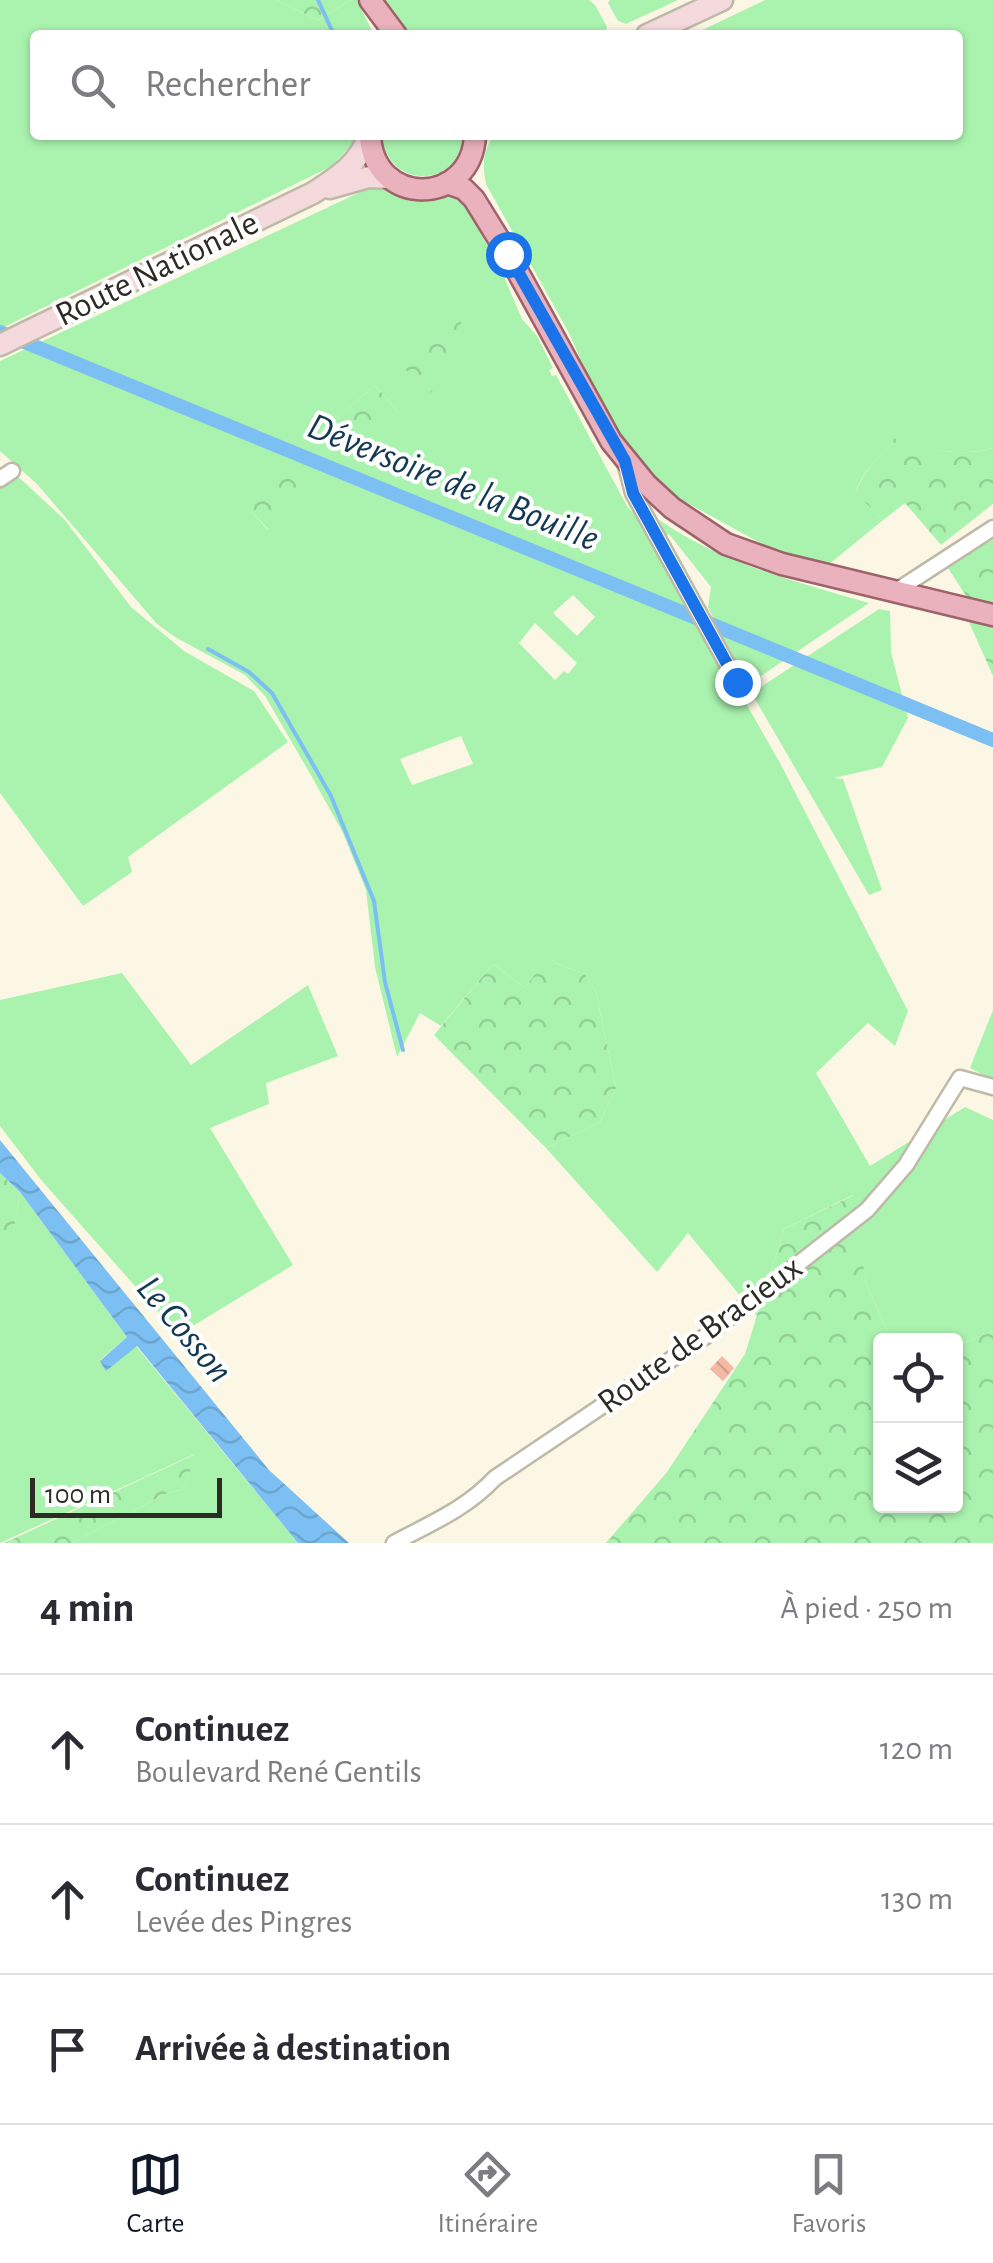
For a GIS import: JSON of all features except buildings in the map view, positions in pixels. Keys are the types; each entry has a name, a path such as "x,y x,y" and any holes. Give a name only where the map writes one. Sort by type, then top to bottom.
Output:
{"main road":[{"path":"368,0 380,30"},
{"path":"368,0 392,30"},
{"path":"659,30 722,0"},
{"name":"Route Nationale","path":"0,345 314,193 350,168 368,140"},
{"path":"371,140 373,155 390,178 418,189 459,186 474,199 625,461 697,528 726,544 782,564 993,615"},
{"path":"447,184 464,169 475,143"},
{"path":"475,143 478,182 508,254"},
{"name":"Route Nationale","path":"314,193 370,177 390,178"}],"street":[{"path":"625,461 633,493 743,693"},
{"path":"893,593 993,528"},
{"name":"Route de Bracieux","path":"394,1543 438,1523 476,1498 495,1478 706,1336 867,1210 906,1165 960,1078 993,1087"}],"green space":[{"path":"0,0 276,0 318,20 357,0 372,30 30,30 30,140 355,140 332,166 0,329"},
{"path":"276,0 351,0 318,20"},
{"path":"383,0 589,0 607,27 606,30 405,30"},
{"path":"610,0 678,0 626,24 618,21"},
{"path":"765,0 993,0 993,448 944,451 896,437 868,470 856,492 883,520 827,566 766,546 652,480 603,411 569,333 486,184 486,153 492,140 963,140 963,30 702,30"},
{"path":"383,140 461,140 459,153 450,166 424,176 409,174 396,166"},
{"path":"381,186 422,200 460,200 499,265 522,319 537,336 553,368 549,370 552,376 556,375 627,506 646,528 661,524 658,519 733,560 869,603 752,682 741,677 708,607 711,587 669,534 655,543 781,765 908,1011 895,1046 868,1023 816,1073 870,1166 965,1107 993,1120 993,1331 963,1343 963,1333 889,1333 866,1284 853,1195 784,1229 757,1316 688,1233 657,1272 546,1148 600,1122 616,1088 596,992 585,974 555,963 550,954 525,988 493,964 441,1026 420,1013 397,1057 375,967 366,890 343,833 312,777 265,696 245,675 157,624 37,484 0,451 0,361 369,188","holes":["375,385 399,413 267,529 242,501","573,595 595,617 577,636 553,613","535,623 577,663 568,674 564,671 555,680 519,643","461,736 473,764 412,785 400,759"]},
{"path":"452,309 474,343 428,396 397,359"},
{"path":"375,385 400,414 268,529 241,501"},
{"path":"896,436 944,451 993,448 993,504 941,545 905,503 883,520 856,493 868,470"},
{"path":"12,471 65,520 131,607 184,651 254,691 288,742 128,857 132,872 83,906 0,793 0,479"},
{"path":"993,539 993,604 968,599 948,568"},
{"path":"879,609 890,611 891,652 908,718 882,767 834,778 843,779 882,890 869,895 755,699 761,687"},
{"path":"968,620 993,625 993,676"},
{"path":"550,953 555,963 585,974 596,992 616,1088 600,1122 546,1148 434,1035 493,964 525,988"},
{"path":"122,973 191,1065 308,985 338,1056 266,1083 269,1104 210,1128 293,1265 183,1332 166,1321 42,1181 0,1126 0,1000"},
{"path":"993,1010 993,1080 970,1068"},
{"path":"0,1173 20,1192 13,1235 0,1237"},
{"path":"20,1192 127,1337 100,1360 106,1370 136,1346 298,1543 72,1543 165,1494 183,1489 195,1454 0,1543 0,1237 13,1234"},
{"path":"854,1195 866,1284 889,1333 873,1333 873,1513 963,1513 963,1343 993,1331 993,1543 606,1543 667,1472 745,1354 784,1229"},
{"path":"196,1454 183,1489 165,1494 72,1543 4,1543"}],"water":[{"path":"0,1140 269,1470 349,1543 298,1543 137,1346 106,1371 100,1361 127,1337 20,1192 0,1173"}],"waterway":[{"path":"318,0 332,30"},
{"name":"Déversoire de la Bouille","path":"0,332 993,740"},
{"path":"208,649 249,672 272,693 331,796 374,901 385,982 403,1050"}],"route":[{"path":"508,254 625,461 633,493 737,682"}],"water label":[{"name":"Le Cosson","path":"184,1330"}]}
